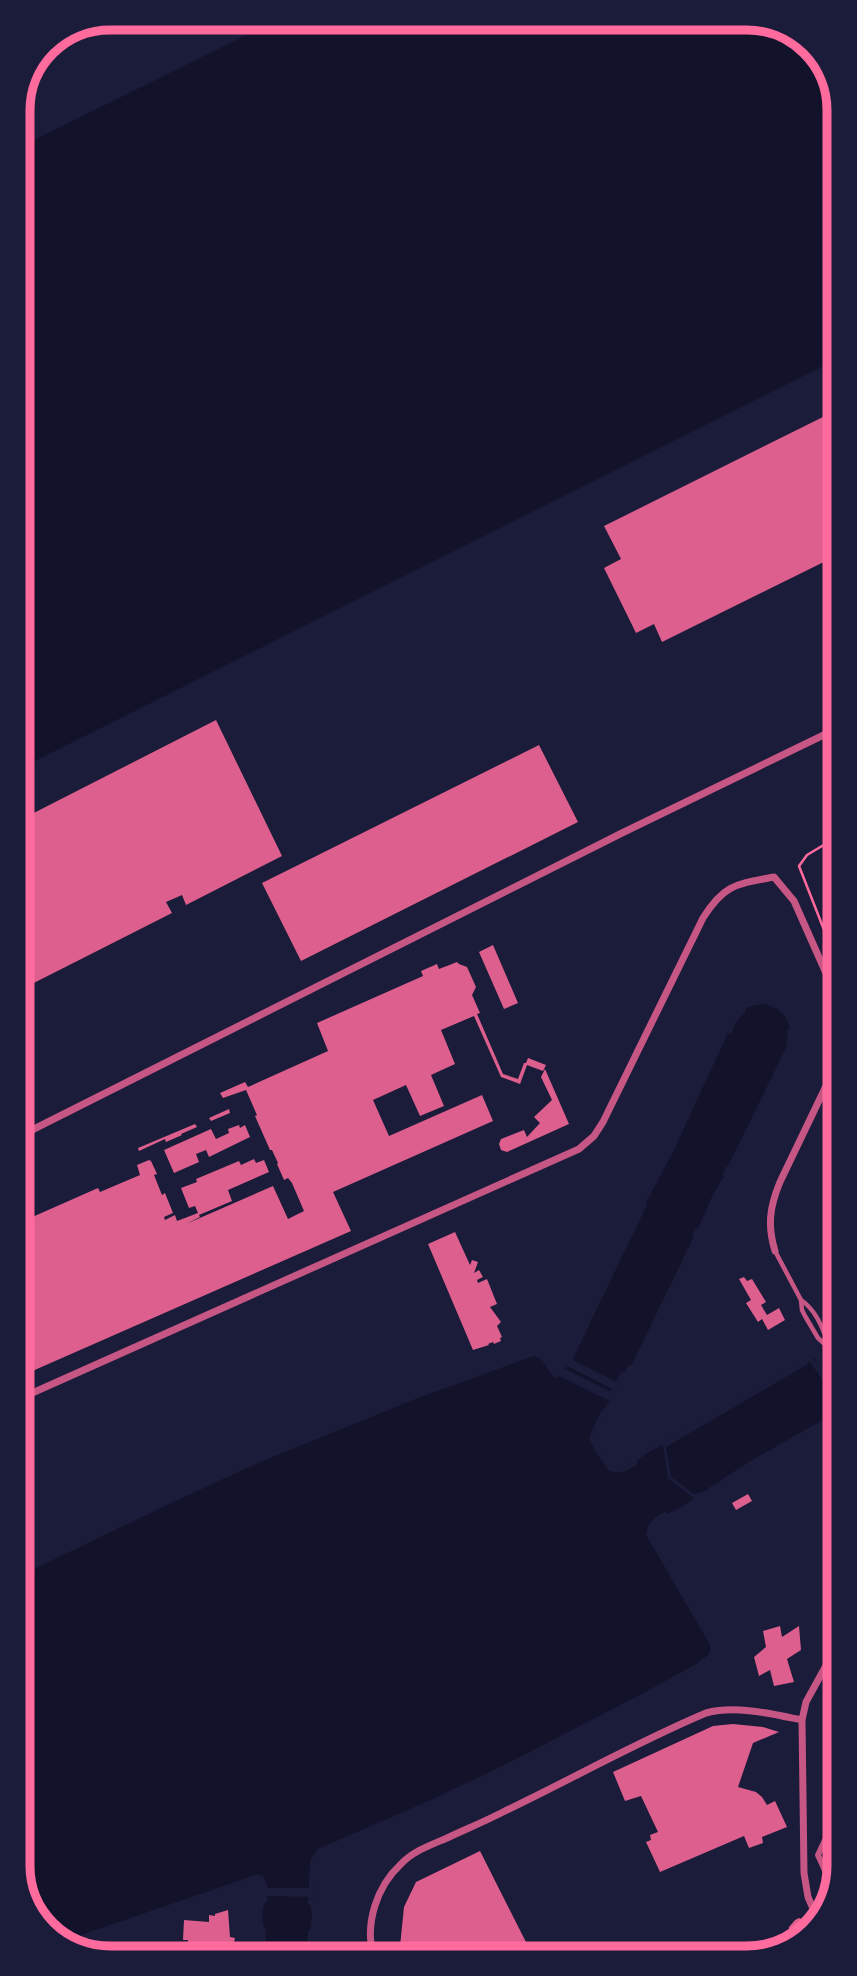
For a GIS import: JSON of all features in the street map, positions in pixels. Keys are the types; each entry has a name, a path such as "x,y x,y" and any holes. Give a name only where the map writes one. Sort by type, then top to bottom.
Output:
{"street":[{"path":"30,1131 622,833 827,733"},
{"path":"30,1394 579,1149 594,1136 603,1122 703,918 721,894 735,885 774,877 794,901 827,975"},
{"path":"775,1251 770,1226 773,1199 827,1084"},
{"path":"814,1911 808,1897 804,1873 802,1720 806,1702 827,1664"},
{"path":"370,1946 373,1909 386,1881 401,1864 418,1851 706,1713 718,1709 741,1710 802,1720"},
{"path":"827,1836 818,1855 827,1875"}],"lane":[{"path":"775,1251 801,1300 802,1310 818,1338 827,1346"},
{"path":"801,1300 810,1306 827,1343"}],"path":[{"path":"827,843 807,856 799,866 827,937"}],"shaded area":[{"path":"257,30 763,31 787,40 804,53 817,70 827,99 827,364 30,763 30,142"},
{"path":"764,1004 774,1007 787,1020 790,1029 787,1046 692,1236 631,1366 628,1365 625,1372 621,1372 611,1392 563,1368 569,1367 728,1033 731,1034 738,1019 746,1012 745,1009"},
{"path":"534,1356 542,1360 554,1378 559,1376 610,1401 601,1412 590,1441 608,1468 616,1472 623,1471 663,1445 668,1478 694,1498 680,1508 668,1514 665,1511 655,1518 646,1535 709,1643 709,1654 698,1663 634,1698 504,1765 318,1849 310,1861 308,1904 312,1914 308,1946 263,1946 266,1943 266,1929 262,1916 264,1904 267,1902 267,1886 264,1877 258,1874 75,1938 70,1936 43,1911 31,1882 30,1571 258,1463 413,1400"},
{"path":"815,1358 827,1386 827,1417 747,1463 703,1492 694,1494 671,1477 666,1447"}],"pier":[{"path":"827,1348 827,1389 808,1359 811,1357 817,1363 814,1355"},
{"path":"569,1358 619,1383 614,1394 612,1389 563,1364 566,1364"},
{"path":"807,1362 808,1364 666,1447 665,1443 650,1451 636,1461 638,1464 626,1471 616,1473 608,1470 590,1441 590,1435 601,1412 612,1398 613,1403 603,1414 593,1438 605,1463 611,1469 619,1471 648,1449 675,1438"},
{"path":"311,1884 312,1900 311,1897 263,1898 263,1886 310,1888"}],"building":[{"path":"827,415 827,560 662,642 654,624 636,633 604,568 621,559 604,526"},
{"path":"216,720 282,856 186,905 182,895 166,902 172,913 30,985 30,815"},
{"path":"539,745 578,822 301,961 262,883"},
{"path":"493,945 518,1003 504,1009 479,952"},
{"path":"457,962 467,967 476,987 472,995 480,1013 477,1014 503,1074 518,1079 528,1058 546,1065 543,1071 527,1065 520,1084 501,1077 474,1016 441,1030 455,1064 431,1075 444,1106 420,1116 406,1085 373,1100 389,1136 482,1095 493,1121 333,1192 351,1231 30,1372 30,1218 98,1188 100,1192 140,1175 137,1165 149,1160 157,1174 154,1175 162,1195 165,1193 173,1213 164,1217 165,1220 175,1215 177,1221 198,1213 195,1206 189,1208 181,1188 239,1161 241,1165 254,1159 256,1163 264,1160 269,1172 228,1190 232,1201 199,1215 200,1217 186,1224 273,1186 288,1219 304,1211 292,1183 288,1178 284,1180 246,1090 223,1098 220,1093 245,1082 248,1087 328,1051 317,1023 423,976 421,971 437,964 439,969"},
{"path":"545,1069 569,1124 507,1152 501,1150 501,1139 524,1130 527,1137 540,1123 534,1117 552,1100 541,1077"},
{"path":"229,1109 230,1113 211,1121 209,1118"},
{"path":"195,1124 197,1127 182,1135 166,1142 165,1139 139,1151 138,1148"},
{"path":"239,1125 240,1128 245,1125 250,1137 209,1157 206,1150 196,1154 199,1162 174,1173 164,1150 211,1129 216,1139 229,1133 228,1129"},
{"path":"455,1232 470,1265 472,1260 478,1262 474,1273 479,1270 483,1277 477,1280 478,1283 487,1279 497,1304 490,1307 501,1322 497,1326 501,1341 473,1350 428,1244"},
{"path":"744,1277 747,1281 752,1279 766,1302 761,1305 767,1315 779,1308 785,1320 768,1330 762,1319 758,1322 746,1303 751,1300 739,1279"},
{"path":"748,1494 752,1501 736,1510 732,1503"},
{"path":"780,1626 782,1637 799,1626 801,1650 787,1659 794,1682 774,1686 770,1670 759,1676 754,1657 766,1647 763,1631"},
{"path":"733,1724 763,1727 779,1732 753,1743 738,1787 756,1792 767,1805 775,1801 787,1827 762,1837 763,1843 749,1848 744,1836 660,1872 646,1842 651,1840 650,1835 658,1832 641,1796 625,1801 613,1772 713,1726"},
{"path":"480,1851 528,1946 400,1946 404,1907 416,1882"},
{"path":"228,1910 230,1937 235,1938 233,1946 188,1946 188,1940 183,1940 184,1920 209,1922 209,1915"},
{"path":"799,1918 805,1922 795,1925 793,1932 788,1935 789,1927"}]}
